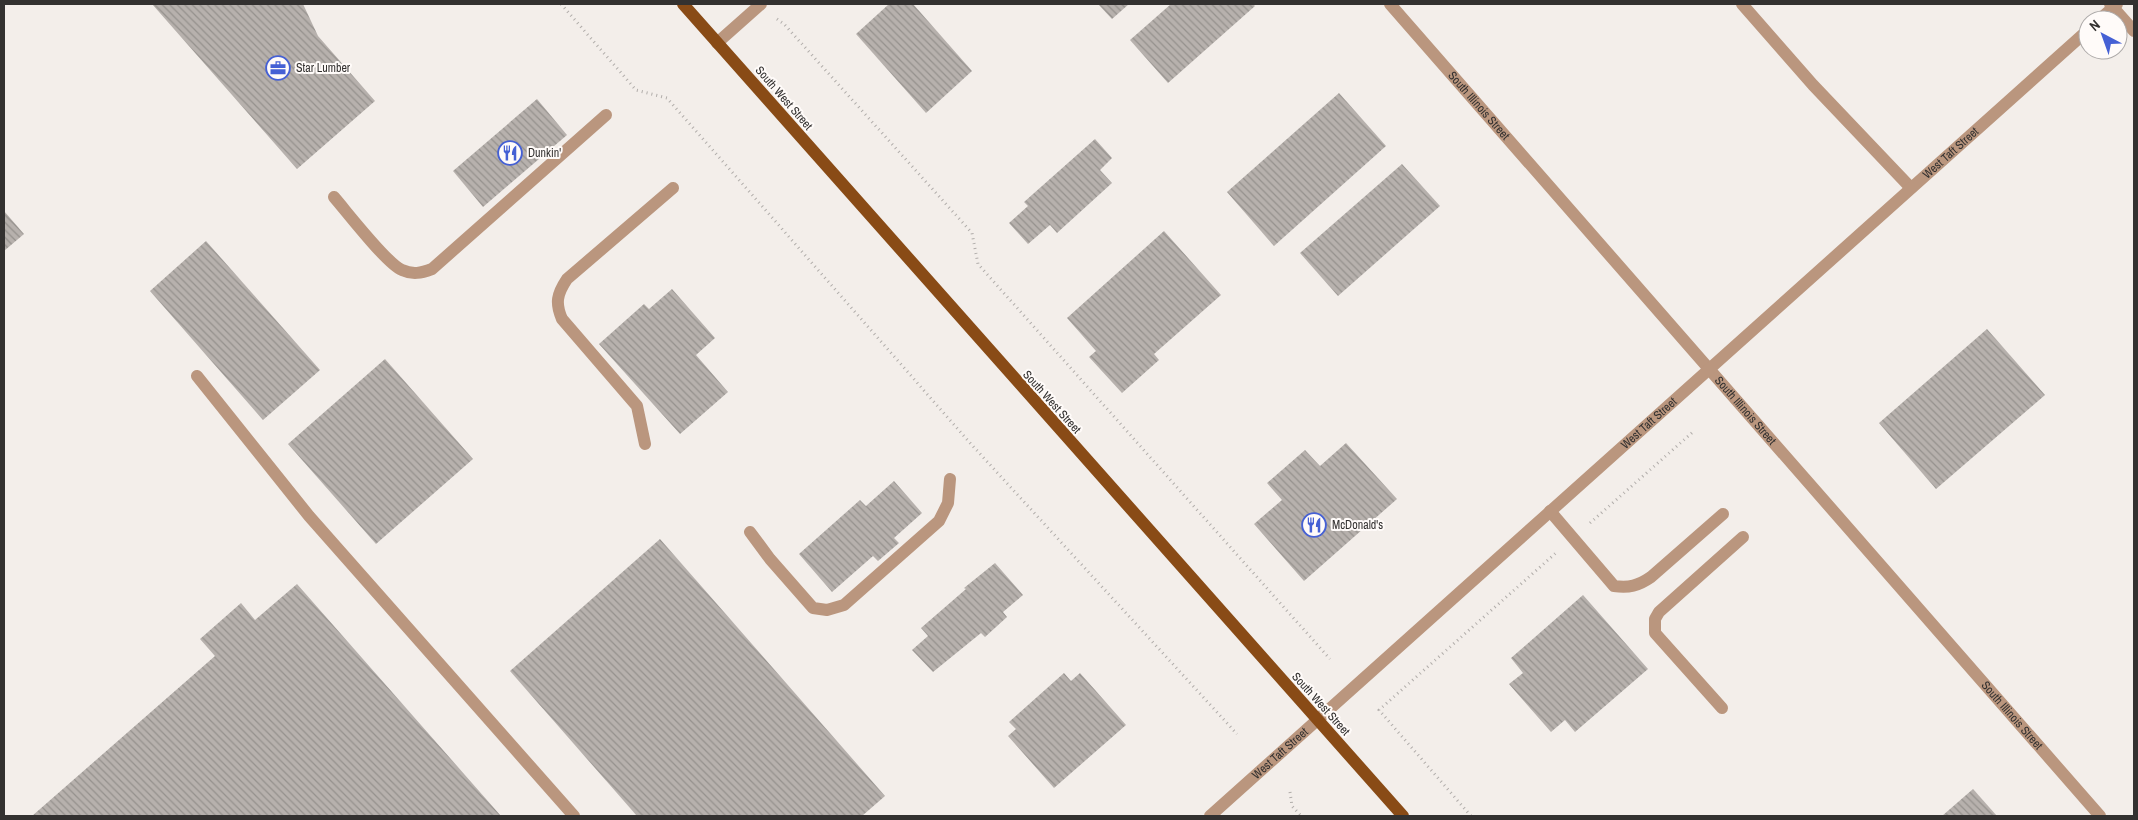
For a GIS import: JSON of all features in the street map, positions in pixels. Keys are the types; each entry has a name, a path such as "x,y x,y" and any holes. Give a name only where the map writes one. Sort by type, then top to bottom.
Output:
{"main road":[{"name":"South West Street","path":"683,4 1403,816"}],"street":[{"name":"South Illinois Street","path":"1390,4 2100,816"},
{"path":"1742,4 1813,85 1911,188"},
{"path":"717,43 759,5"},
{"path":"2113,5 2134,32"},
{"name":"West Taft Street","path":"1210,816 2078,39"},
{"path":"334,197 392,263 408,272 423,272 432,269 606,116"},
{"path":"645,444 637,406 562,319 557,307 558,297 567,279 673,188"},
{"path":"197,376 309,516 574,816"},
{"path":"750,532 770,559 813,608 827,610 844,605 939,521 948,503 950,479"},
{"path":"1550,511 1614,586 1632,587 1651,577 1723,514"},
{"path":"1722,708 1656,633 1654,625 1659,612 1743,537"}],"path":[{"path":"561,4 636,90 667,98 965,436 1237,734"},
{"path":"759,5 784,24 972,233 978,264 1330,659"},
{"path":"1471,816 1379,710 1694,430"},
{"path":"1290,792 1292,806 1302,816"}],"building":[{"name":"Star Lumber","path":"152,4 303,4 318,36 375,101 297,169"},
{"path":"889,4 913,4 972,71 926,113 856,34"},
{"path":"1098,4 1129,4 1112,19"},
{"path":"1171,4 1253,4 1255,6 1168,83 1130,40"},
{"path":"1339,93 1386,146 1274,246 1227,192"},
{"name":"Dunkin'","path":"537,99 567,135 483,207 453,171"},
{"path":"1095,139 1112,158 1100,170 1112,183 1057,233 1050,225 1028,244 1009,223 1028,206 1024,202"},
{"path":"1402,164 1440,206 1338,296 1300,253"},
{"path":"4,211 24,234 4,251"},
{"path":"1164,231 1221,295 1154,354 1159,360 1122,393 1089,357 1096,351 1067,318"},
{"path":"206,241 320,370 263,420 150,291"},
{"path":"672,289 715,338 696,355 728,392 680,434 599,344 644,304 649,309"},
{"path":"1987,329 2045,395 1936,489 1879,423"},
{"path":"385,359 473,459 376,544 288,444"},
{"path":"1346,443 1397,499 1304,581 1254,524 1282,500 1267,483 1305,450 1320,466"},
{"path":"894,481 922,513 894,538 899,543 878,561 873,556 832,592 799,554 860,500 866,506"},
{"path":"660,539 885,796 862,816 637,816 510,671"},
{"path":"995,563 1023,595 1003,612 1007,617 985,637 981,633 933,672 912,650 928,636 921,628 966,589 964,588"},
{"path":"297,584 501,816 32,816 215,656 200,639 241,603 255,620"},
{"path":"1583,595 1648,669 1575,732 1565,720 1551,732 1509,684 1523,673 1511,658"},
{"path":"1064,673 1071,681 1080,673 1126,725 1054,788 1008,736 1016,729 1009,722"},
{"path":"1973,789 1997,816 1942,816"}],"place":[{"name":"Star Lumber","path":"278,68"},
{"name":"Dunkin'","path":"510,153"},
{"name":"McDonald's","path":"1314,525"}]}
